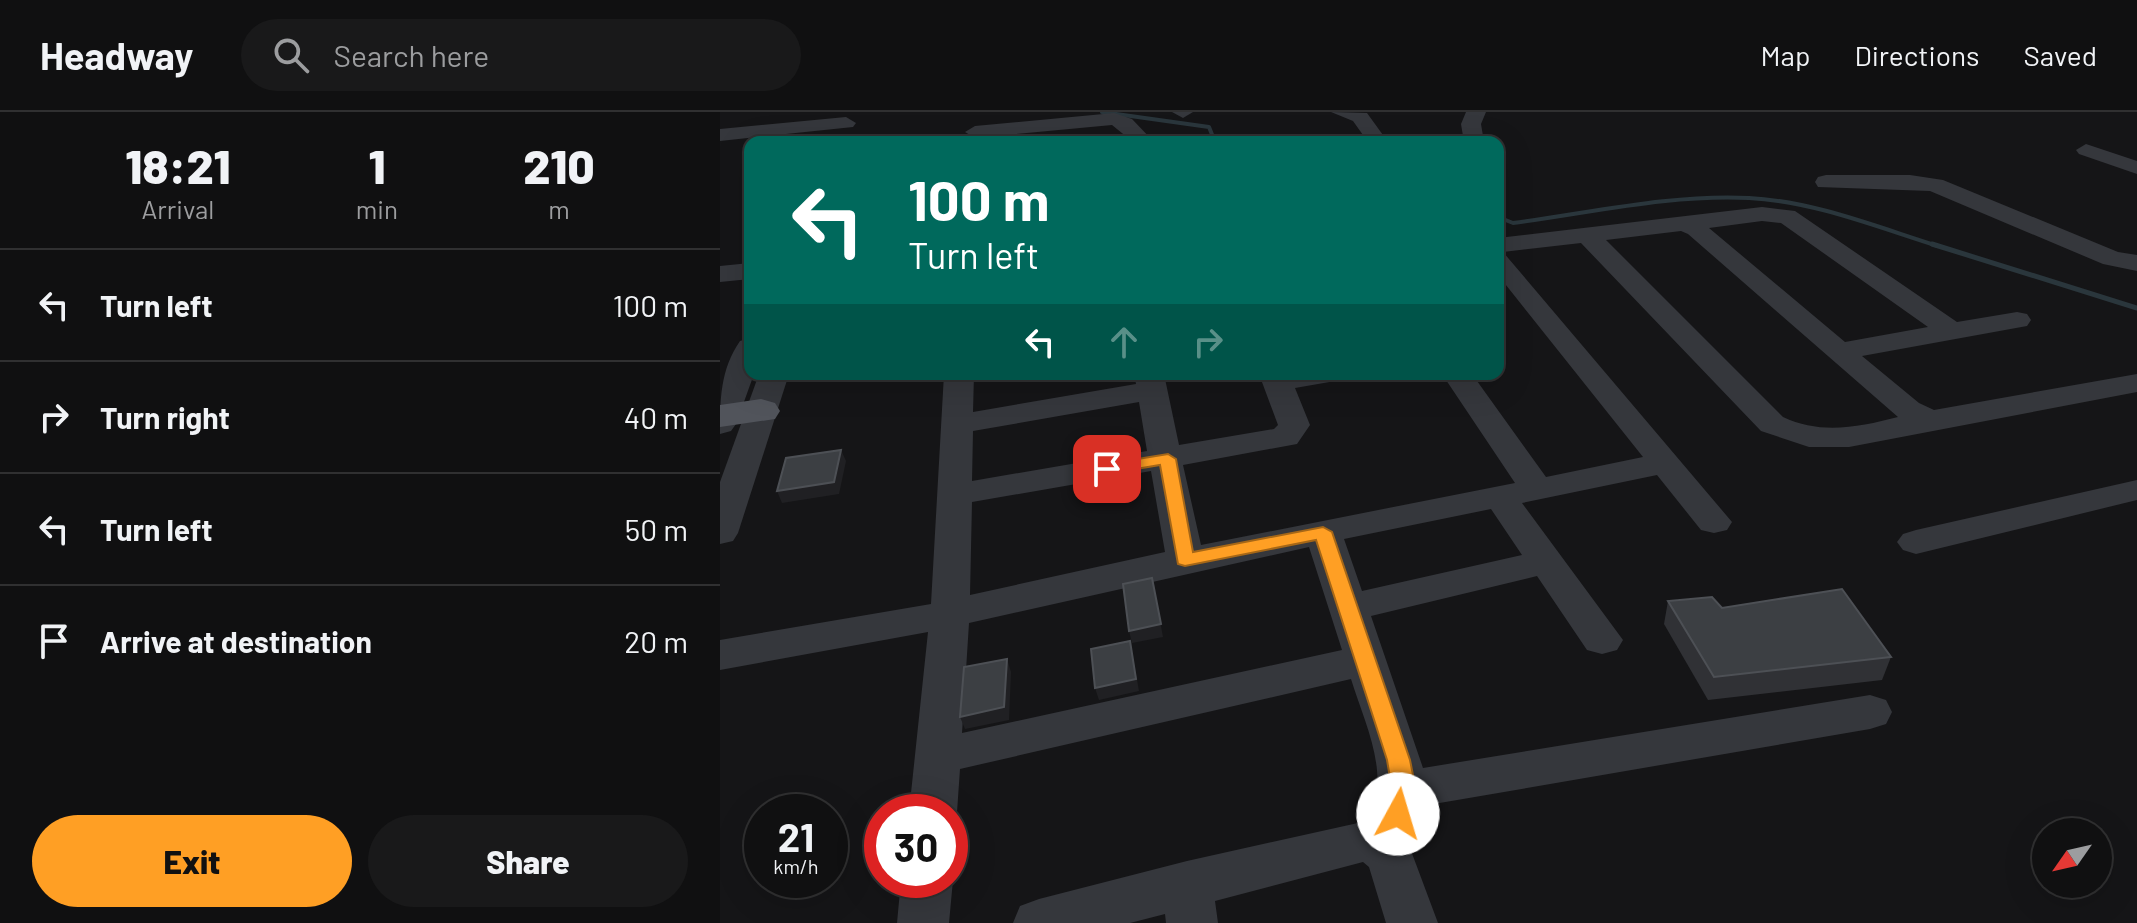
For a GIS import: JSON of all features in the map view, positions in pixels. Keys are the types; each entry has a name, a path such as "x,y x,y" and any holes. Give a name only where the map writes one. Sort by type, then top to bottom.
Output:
{"street":[{"path":"1473,136 1471,124 1476,112"},
{"path":"1354,116 1372,136"},
{"path":"976,131 1114,119 1125,123 1138,136"},
{"path":"720,135 845,126"},
{"path":"2086,150 2137,168"},
{"path":"1826,182 1935,185 2112,259 2137,263"},
{"path":"1504,244 1762,214 1787,216 1953,332"},
{"path":"1684,224 1696,229 1908,410 1930,420"},
{"path":"1586,234 1772,424 1789,435 1829,439 2137,383"},
{"path":"720,274 744,272"},
{"path":"1511,291 1666,463 1714,522"},
{"path":"1841,351 2017,320"},
{"path":"720,344 744,337"},
{"path":"720,533 731,406 744,366"},
{"path":"731,406 766,380"},
{"path":"935,794 950,614 959,380"},
{"path":"954,495 1285,437 1294,425 1277,380"},
{"path":"1461,380 1537,489"},
{"path":"957,424 1151,382 1185,560"},
{"path":"720,655 950,614 1185,560 1666,463"},
{"path":"1916,542 2137,490"},
{"path":"1500,497 1602,640"},
{"path":"1323,532 1399,760 1404,790 1398,814 1380,843"},
{"path":"1348,608 1546,562"},
{"path":"938,756 1366,660"},
{"path":"1404,790 1870,712"},
{"path":"1039,923 1190,903 1353,843 1380,843"},
{"path":"1380,843 1392,858 1412,923"},
{"path":"923,923 925,898"}],"building":[{"path":"841,450 834,482 777,491 786,458"},
{"path":"1152,578 1161,624 1129,631 1123,584"},
{"path":"1842,589 1891,657 1714,677 1668,601 1712,597 1722,608"},
{"path":"1130,641 1136,679 1095,688 1091,649"},
{"path":"1007,659 1004,707 960,717 964,667"}],"waterway":[{"path":"1102,112 1209,127 1213,136"},
{"path":"1504,219 1513,223 1660,202 1749,198 1821,209 1938,246"},
{"path":"1932,244 2137,308"}],"route":[{"path":"1107,469 1168,459 1185,560 1323,532 1399,760 1404,790 1398,814"}]}
